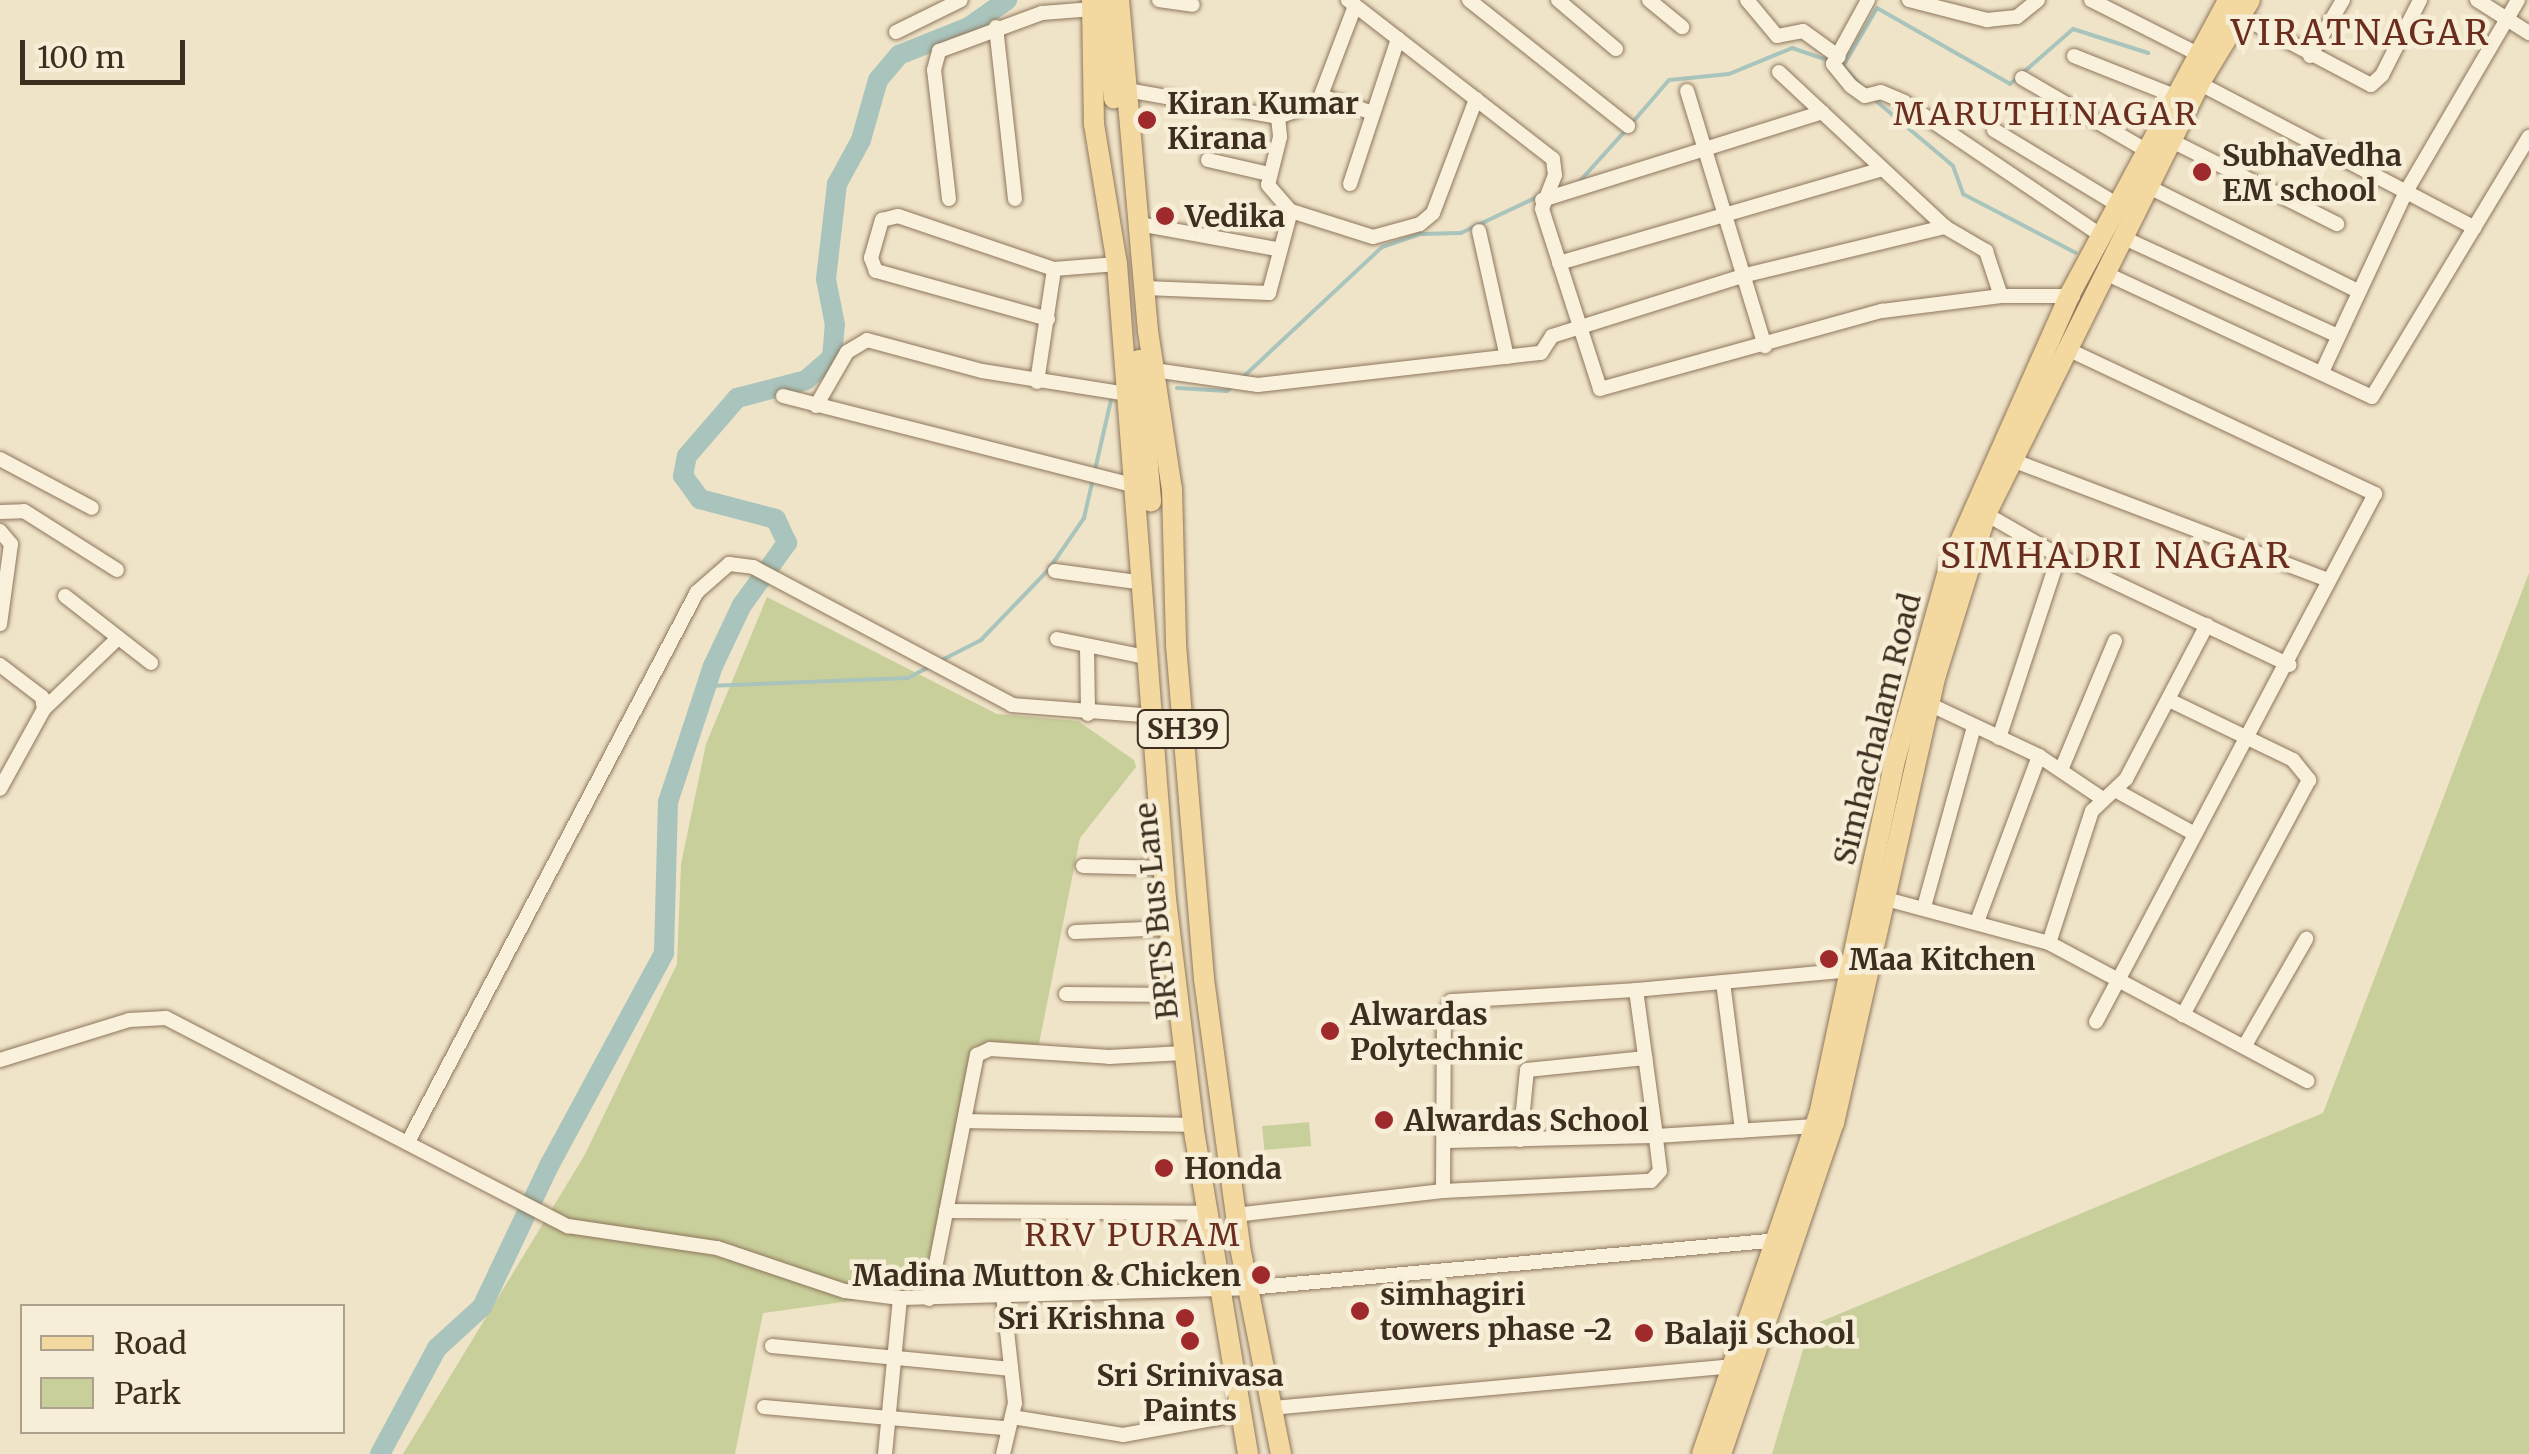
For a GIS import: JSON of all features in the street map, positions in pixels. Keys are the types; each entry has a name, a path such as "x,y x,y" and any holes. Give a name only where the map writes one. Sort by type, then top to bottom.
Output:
{"main road":[{"name":"SH39","path":"1119,0 1144,288 1174,516 1176,645 1200,948 1235,1215 1234,1289 1241,1414 1248,1454"},
{"name":"SH39","path":"1092,5 1094,124 1117,264 1164,868 1193,1125 1207,1213 1272,1408 1281,1454"},
{"name":"BRTS Bus Lane","path":"1092,5 1203,1078 1261,1454"},
{"name":"Simhachalam Road","path":"1702,1454 1741,1365 1823,1121 1853,970 1876,897 1896,757 1978,510 2070,294 2100,234 2172,95 2191,80 2196,52 2239,5"},
{"path":"1721,1454 1741,1365 1823,1121 1876,897 1978,510 2012,460 2065,348 2107,274 2172,141 2191,80 2239,5"}],"street":[{"path":"896,32 961,0"},
{"path":"1048,0 1092,5"},
{"path":"1159,0 1193,5"},
{"path":"1470,0 1628,126"},
{"path":"1558,0 1616,49"},
{"path":"1649,0 1682,26"},
{"path":"1747,0 1777,36 1803,32 1875,93 2100,234"},
{"path":"1836,61 1868,0"},
{"path":"1910,0 1986,20 2017,16 2038,0"},
{"path":"2091,0 2196,52"},
{"path":"2310,56 2343,0"},
{"path":"2239,5 2310,56 2356,82 2377,82 2420,0"},
{"path":"2477,0 2529,33"},
{"path":"2322,372 2356,290 2407,190 2518,0"},
{"path":"1127,90 1278,117 1312,109 1322,96 1351,3 1553,159 1545,195 1559,263 1594,382 1608,390 1882,311 2001,296 2070,294 2090,302"},
{"path":"948,199 935,59 946,47 996,28 1092,5"},
{"path":"996,28 1015,199"},
{"path":"1350,184 1398,40"},
{"path":"2074,56 2172,95"},
{"path":"1780,72 1945,227 1986,250 2001,296"},
{"path":"2022,78 2144,149"},
{"path":"2191,80 2475,228"},
{"path":"1687,90 1702,151 1746,275 1765,346"},
{"path":"1322,96 1370,112"},
{"path":"1278,117 1280,137 1268,174 1272,194 1291,211 1373,236 1420,224 1433,213 1476,99"},
{"path":"1545,195 1822,112"},
{"path":"1994,130 2116,204"},
{"path":"2107,274 2322,372 2362,398 2379,394 2529,137"},
{"path":"2172,141 2337,224"},
{"path":"1208,160 1268,174"},
{"path":"1559,263 1721,212 1883,169"},
{"path":"2149,187 2356,290"},
{"path":"1144,288 1269,293 1276,249 1291,211"},
{"path":"1048,319 876,270 871,258 882,220 892,215 1054,269 1117,264"},
{"path":"1139,224 1276,249"},
{"path":"1154,370 1234,384 1541,353 1552,336 1746,275 1945,227"},
{"path":"1478,231 1507,356"},
{"path":"2124,238 2336,335"},
{"path":"1036,382 1054,269"},
{"path":"816,406 848,352 867,340 1036,382 1128,394"},
{"path":"2065,348 2375,494 2326,579 2290,664 2244,736 2096,1022"},
{"path":"783,396 1136,486"},
{"path":"0,458 92,508"},
{"path":"2012,460 2326,579"},
{"path":"1978,510 2058,556 2290,664"},
{"path":"0,512 24,512 117,570"},
{"path":"0,531 11,544 4,569 1,615"},
{"path":"1999,738 2058,556"},
{"path":"408,1142 698,592 729,564 753,567 1012,705 1088,714 1155,716"},
{"path":"1055,571 1144,582"},
{"path":"65,596 151,663"},
{"path":"2048,943 2100,797 2115,790 2169,700 2206,625"},
{"path":"0,789 44,709 118,638"},
{"path":"1056,638 1088,648 1150,658"},
{"path":"2060,770 2115,641"},
{"path":"1088,648 1088,714"},
{"path":"0,665 42,698 44,709"},
{"path":"2169,700 2304,766 2308,780 2182,1014"},
{"path":"1929,704 2039,756 2100,797"},
{"path":"1924,907 1974,726"},
{"path":"1978,920 2039,756"},
{"path":"2115,790 2193,833"},
{"path":"1083,866 1164,868"},
{"path":"1876,897 1978,920 2048,943 2306,1081"},
{"path":"1074,932 1170,928"},
{"path":"2244,1047 2306,939"},
{"path":"1443,1192 1444,1017 1451,1000 1636,990 1853,970"},
{"path":"1723,982 1742,1130"},
{"path":"1235,1215 1443,1192 1651,1181 1660,1171 1636,990"},
{"path":"1066,994 1177,995"},
{"path":"0,1060 129,1020 166,1018 408,1142 510,1200 568,1226 717,1248 845,1290 900,1298 1234,1289 1780,1240"},
{"path":"929,1299 967,1120 975,1062 983,1050 1184,1053"},
{"path":"1520,1140 1525,1075 1532,1066 1645,1058"},
{"path":"967,1120 1193,1125"},
{"path":"1444,1142 1656,1136 1823,1121"},
{"path":"946,1211 1207,1213"},
{"path":"1003,1454 1009,1423 1004,1295"},
{"path":"885,1454 900,1298"},
{"path":"772,1346 1009,1370"},
{"path":"1272,1408 1741,1365"},
{"path":"764,1407 888,1419 1009,1423 1123,1435 1241,1414"}],"green space":[{"path":"2529,573 2529,1454 1772,1454 1810,1326 2323,1113"},
{"path":"767,597 997,714 1078,721 1134,760 1136,767 1080,838 1039,1044 974,1046 924,1291 763,1313 735,1454 403,1454 584,1156 677,964 681,864 706,744"},
{"path":"1309,1122 1311,1146 1264,1150 1262,1126"}],"waterway":[{"path":"380,1454 437,1348 482,1307 550,1164 664,953 668,802 713,666 742,605 787,543 776,519 700,499 683,476 687,456 737,398 806,380 832,357 835,325 826,279 837,184 861,140 878,80 899,55 969,27 1007,0"},
{"path":"1843,66 1877,8 2010,84 2073,29 2148,53"},
{"path":"1632,123 1669,80 1729,74 1792,48 1829,61"},
{"path":"1844,67 1861,86"},
{"path":"1875,100 1953,166 1963,194 2076,253"},
{"path":"1579,182 1626,130"},
{"path":"1241,379 1382,247 1420,234 1461,233 1537,197"},
{"path":"1177,388 1227,391 1234,385"},
{"path":"942,660 981,640 1049,569 1084,518 1111,400"},
{"path":"707,686 908,678 929,667"}],"place":[{"name":"Kiran Kumar Kirana","path":"1147,120"},
{"name":"SubhaVedha EM school","path":"2202,172"},
{"name":"Vedika","path":"1165,216"},
{"name":"Maa Kitchen","path":"1829,959"},
{"name":"Alwardas Polytechnic","path":"1330,1031"},
{"name":"Alwardas School","path":"1384,1120"},
{"name":"Honda","path":"1164,1168"},
{"name":"Madina Mutton & Chicken","path":"1261,1275"},
{"name":"simhagiri towers phase -2","path":"1360,1311"},
{"name":"Sri Krishna","path":"1185,1318"},
{"name":"Balaji School","path":"1644,1333"},
{"name":"Sri Srinivasa Paints","path":"1190,1341"}],"district":[{"name":"VIRATNAGAR","path":"2361,33"},
{"name":"MARUTHINAGAR","path":"2046,114"},
{"name":"SIMHADRI NAGAR","path":"2116,556"},
{"name":"RRV PURAM","path":"1133,1235"}]}
